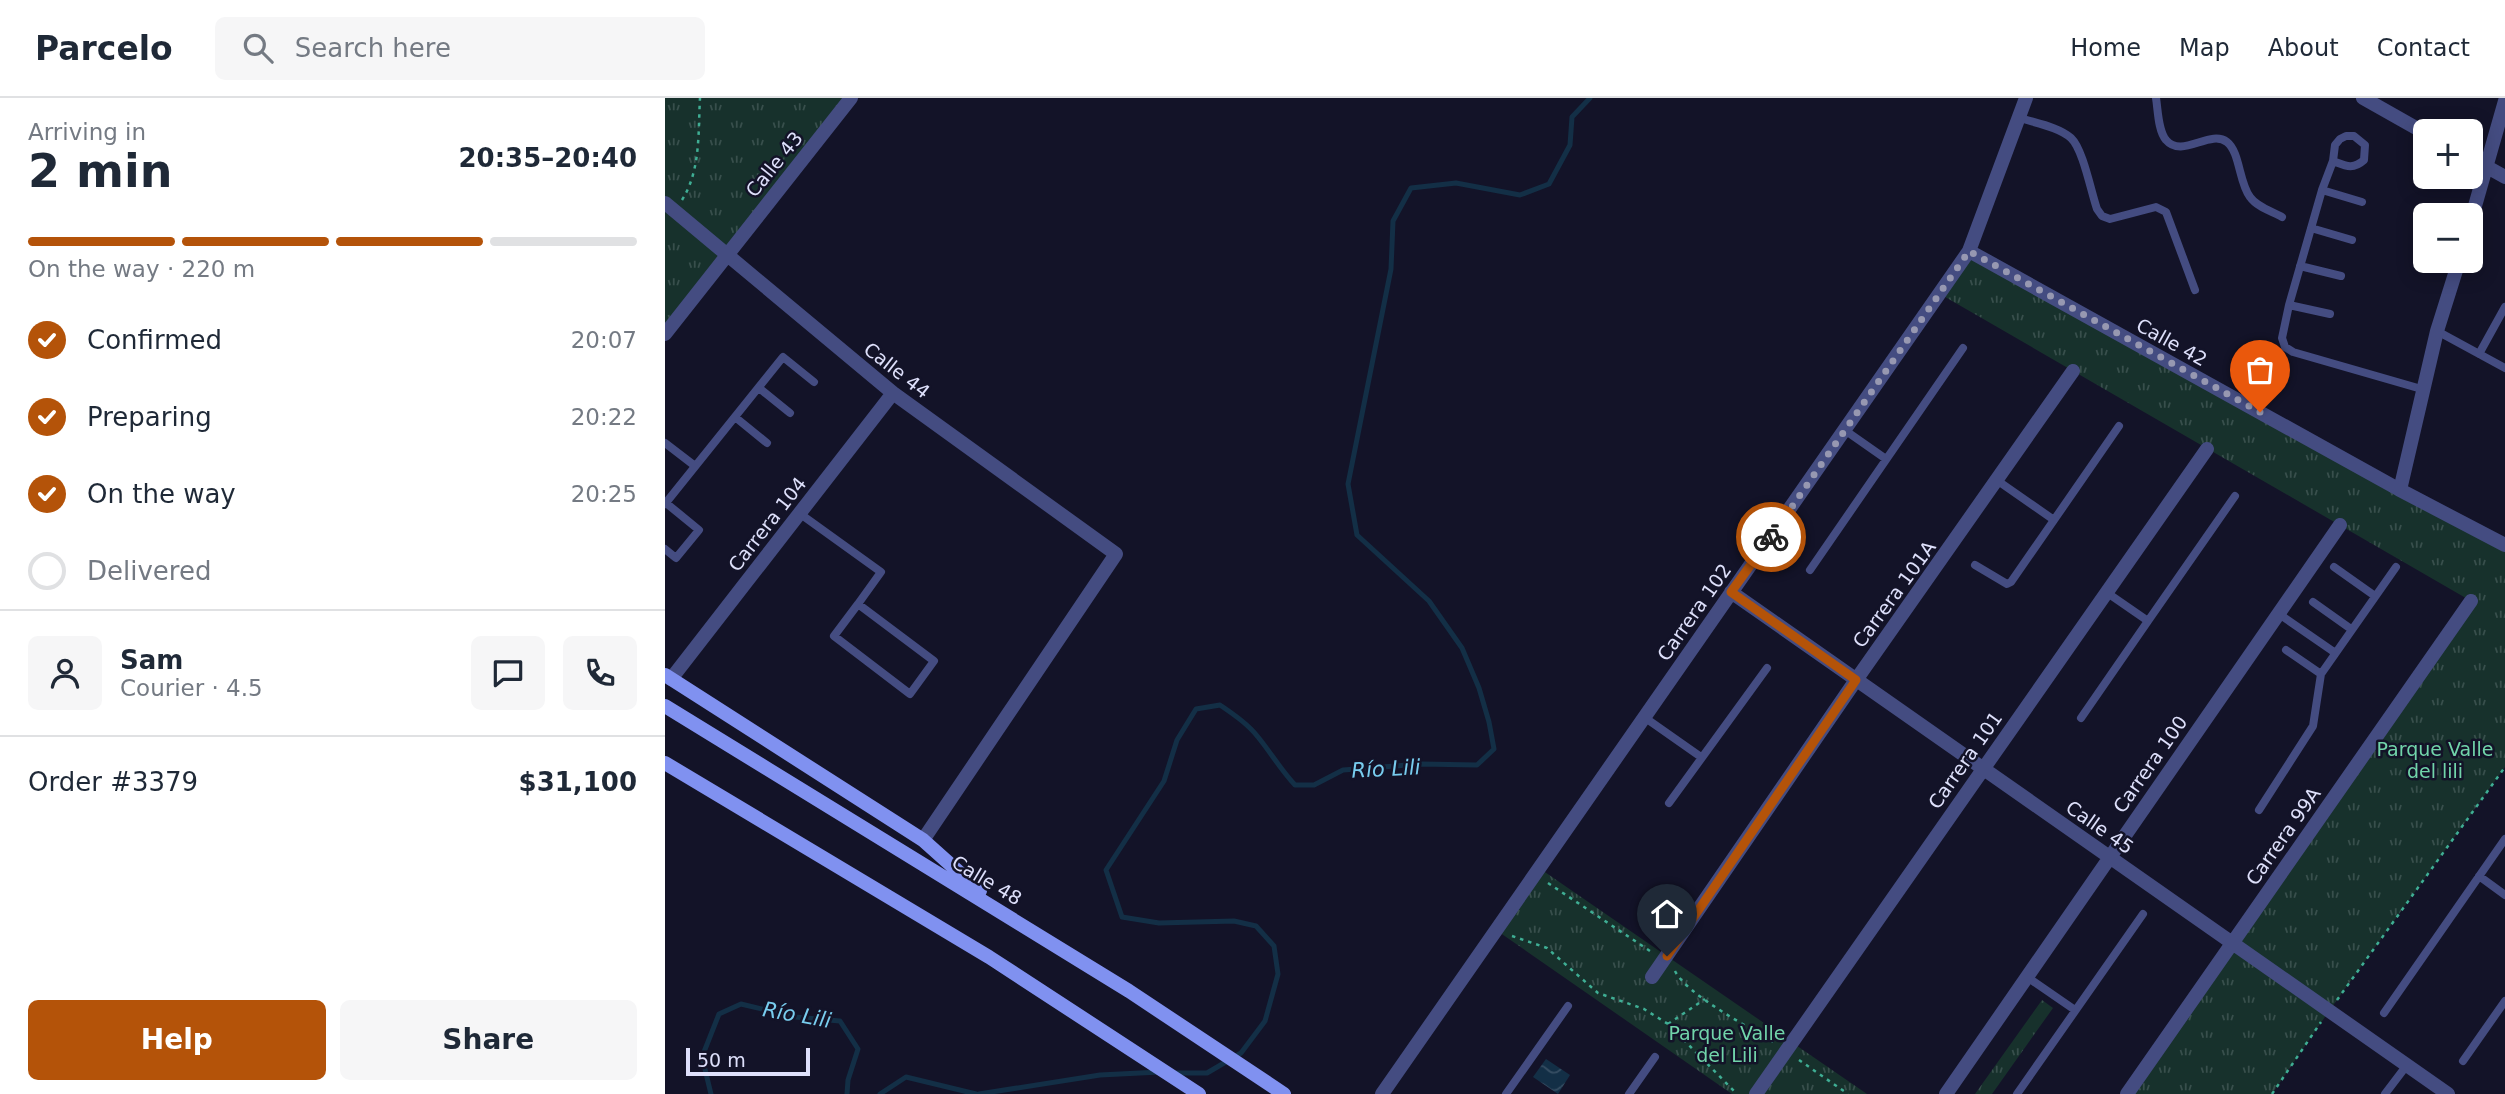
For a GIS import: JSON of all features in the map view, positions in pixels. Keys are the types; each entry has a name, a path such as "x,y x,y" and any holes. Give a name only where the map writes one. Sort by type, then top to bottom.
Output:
{"main road":[{"path":"668,677 923,841 1011,918"},
{"name":"Calle 48","path":"665,706 1129,991 1284,1094"},
{"path":"665,763 989,957 1199,1094"}],"street":[{"name":"Calle 43","path":"665,334 851,98"},
{"name":"Carrera 102","path":"1382,1094 1969,251 2026,98"},
{"path":"2363,98 2413,126"},
{"path":"2476,203 2505,101"},
{"path":"2483,165 2505,177"},
{"name":"Calle 44","path":"670,207 893,393 1116,554 923,841"},
{"name":"Calle 42","path":"1969,251 2400,490 2505,545"},
{"path":"2400,490 2437,331 2455,273"},
{"name":"Carrera 101A","path":"1652,977 2073,371"},
{"name":"Carrera 104","path":"668,677 893,393"},
{"name":"Carrera 101","path":"1756,1094 2207,449"},
{"name":"Carrera 100","path":"1946,1094 2340,525"},
{"name":"Calle 45","path":"1731,592 2448,1094"},
{"name":"Carrera 99A","path":"2127,1094 2471,601"}],"lane":[{"path":"2156,98 2162,134 2166,140 2172,145 2183,146 2216,138 2225,140 2232,146 2251,200 2281,217"},
{"path":"2020,118 2071,138 2102,216 2110,219 2156,207 2166,212 2195,289"},
{"path":"2333,161 2351,168 2358,165 2364,160 2365,145 2354,136 2340,139 2335,145 2333,161 2289,305 2282,338 2285,347 2293,352 2425,390"},
{"path":"2322,190 2362,202"},
{"path":"2311,229 2352,240"},
{"path":"2300,266 2341,276"},
{"path":"2289,305 2330,314"},
{"path":"2479,354 2505,307"},
{"path":"2437,331 2505,368"},
{"path":"1810,570 1963,348"},
{"path":"665,549 676,558 699,530 666,503 783,357 814,382"},
{"path":"759,388 790,412"},
{"path":"735,417 767,443"},
{"path":"1975,565 2007,584 2119,426"},
{"path":"1846,431 1886,459"},
{"path":"665,443 695,466"},
{"path":"1998,481 2054,520"},
{"path":"2081,718 2235,496"},
{"path":"799,513 881,572 834,636 909,694 934,661 859,604"},
{"path":"2259,810 2313,726 2321,674 2396,566"},
{"path":"2333,568 2375,596"},
{"path":"2106,592 2148,621"},
{"path":"2313,602 2351,629"},
{"path":"2279,614 2335,652"},
{"path":"2286,650 2321,674"},
{"path":"1669,803 1767,668"},
{"path":"1644,717 1701,757"},
{"path":"2383,1013 2505,839"},
{"path":"2479,876 2505,895"},
{"path":"2017,1094 2143,914"},
{"path":"2027,977 2075,1010"},
{"path":"2463,1061 2505,1001"},
{"path":"1506,1094 1568,1006"},
{"path":"1629,1094 1655,1057"},
{"path":"2385,1094 2407,1065"}],"path":[{"path":"670,207 692,185 701,98"},
{"path":"2272,1094 2505,767"},
{"path":"1535,874 1645,950 1667,956 1680,980 1848,1094"},
{"path":"1496,930 1547,948 1598,993 1644,1009 1668,1024 1737,1094"},
{"path":"1668,1024 1705,999"}],"green space":[{"path":"665,98 851,98 665,334"},
{"name":"Parque Valle del lili","path":"1969,251 2505,545 2505,767 2272,1094 2127,1094 2471,601 1940,294"},
{"name":"Parque Valle del Lili","path":"1539,868 1867,1094 1732,1094 1496,930"},
{"path":"2042,1000 2053,1008 1992,1094 1975,1094"}],"water":[{"path":"1546,1059 1570,1075 1558,1094 1533,1077"}],"waterway":[{"name":"Río Lili","path":"1174,1073 1207,1073 1241,1053 1265,1021 1278,974 1274,946 1256,926 1234,921 1159,923 1122,917 1106,870 1164,781 1177,740 1196,709 1220,705 1240,720 1258,737 1295,785 1314,785 1343,770 1421,764 1477,765 1494,749 1479,688 1462,648 1429,601 1357,535 1348,484 1391,269 1393,221 1411,188 1456,183 1520,195 1549,184 1570,145 1572,117 1590,98"},
{"name":"Río Lili","path":"711,1094 702,1057 719,1014 741,1004 795,1017 840,1021 858,1049 848,1080 847,1094"},
{"name":"Río Lili","path":"979,1094 1100,1075 1160,1072"},
{"name":"Río Lili","path":"880,1094 906,1077 976,1094"}],"way so far":[{"path":"1771,537 1969,251 2260,412"}],"route":[{"path":"1667,956 1856,680 1731,592 1771,537"}]}
